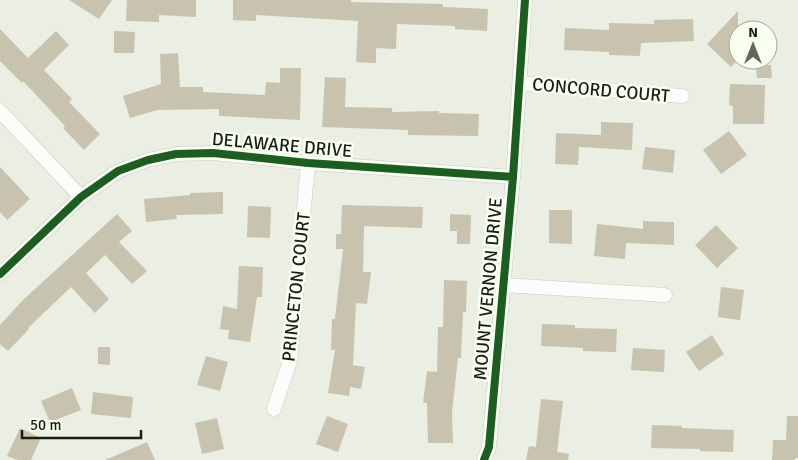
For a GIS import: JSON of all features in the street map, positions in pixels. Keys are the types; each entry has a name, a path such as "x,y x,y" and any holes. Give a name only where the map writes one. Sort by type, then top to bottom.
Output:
{"street":[{"name":"MOUNT VERNON DRIVE","path":"484,460 489,447 504,285 525,0"},
{"name":"CONCORD COURT","path":"520,83 682,96"},
{"path":"0,111 81,197"},
{"name":"DELAWARE DRIVE","path":"0,274 81,197 118,171 148,160 176,154 213,153 308,163 513,176"},
{"name":"PRINCETON COURT","path":"274,409 290,361 308,163"},
{"path":"504,285 665,295"}],"building":[{"path":"69,0 112,0 99,19"},
{"path":"127,0 196,0 196,17 159,15 159,22 126,21"},
{"path":"233,0 351,0 351,2 443,4 443,7 488,9 487,31 455,29 455,26 397,24 396,49 376,48 376,63 356,62 358,21 256,15 256,21 233,20"},
{"path":"738,11 738,20 730,20"},
{"path":"693,19 694,41 641,43 640,56 609,55 609,52 564,50 565,28 609,30 609,23 654,24 654,20"},
{"path":"728,22 728,64 707,44"},
{"path":"0,29 28,58 56,31 69,45 44,70 72,99 69,102 100,134 84,150 63,128 65,126 23,81 22,83 0,61"},
{"path":"114,31 135,32 134,53 114,53"},
{"path":"178,53 180,87 203,87 203,92 265,95 266,82 280,83 280,68 301,68 300,120 219,116 219,109 157,110 130,118 123,96 161,84 160,54"},
{"path":"756,70 771,70 772,78 757,78"},
{"path":"325,77 346,78 345,107 392,108 392,112 439,111 439,113 479,114 478,136 408,135 408,130 322,127"},
{"path":"730,84 765,85 764,124 733,124 733,106 729,105"},
{"path":"601,122 633,123 632,150 579,147 578,165 555,164 556,133 601,135"},
{"path":"729,131 747,155 721,174 703,150"},
{"path":"645,147 675,150 673,173 642,169"},
{"path":"0,167 30,199 7,220 0,212"},
{"path":"223,192 223,214 176,215 177,219 146,222 144,199 190,195 190,193"},
{"path":"342,205 423,207 422,228 364,226 363,272 371,272 367,304 356,303 353,365 365,367 361,389 350,387 349,396 328,393 335,350 331,350 332,319 335,319 343,249 336,249 336,234 341,234"},
{"path":"248,206 271,207 270,238 247,237"},
{"path":"549,210 572,210 572,244 549,243"},
{"path":"117,214 132,231 119,242 147,271 132,284 105,255 86,273 109,299 95,313 71,287 28,328 8,351 0,344 0,325 23,300"},
{"path":"450,214 471,215 470,244 457,244 457,231 450,231"},
{"path":"643,221 674,222 674,245 626,243 625,259 594,256 597,224 643,229"},
{"path":"716,225 738,248 717,268 695,245"},
{"path":"239,266 263,267 262,297 257,297 250,342 228,339 229,330 220,329 223,306 237,309"},
{"path":"444,280 467,281 466,312 463,312 461,358 458,358 452,413 453,443 428,443 427,403 423,403 427,371 437,372 438,327 443,327"},
{"path":"721,287 744,290 740,320 718,317"},
{"path":"542,324 575,325 575,328 617,329 616,352 583,351 583,348 541,346"},
{"path":"712,335 724,354 699,371 686,352"},
{"path":"98,347 110,347 110,365 98,364"},
{"path":"633,348 665,350 664,372 631,370"},
{"path":"206,356 228,362 220,391 197,385"},
{"path":"72,388 81,410 50,422 41,401"},
{"path":"93,392 133,397 131,418 91,414"},
{"path":"541,399 563,401 557,452 569,454 568,460 526,460 529,446 536,447"},
{"path":"327,416 348,424 338,452 316,444"},
{"path":"787,416 798,416 798,458 795,458 795,460 772,460 773,440 786,440"},
{"path":"217,418 224,449 202,454 195,423"},
{"path":"652,425 734,430 733,452 651,448"},
{"path":"20,428 41,438 31,460 18,460 7,456"},
{"path":"147,442 155,460 105,460"}],"cycle path":[{"path":"484,460 489,447 513,177 525,0"},
{"path":"0,274 81,197 118,171 148,160 176,154 213,153 308,163 513,177"}]}
